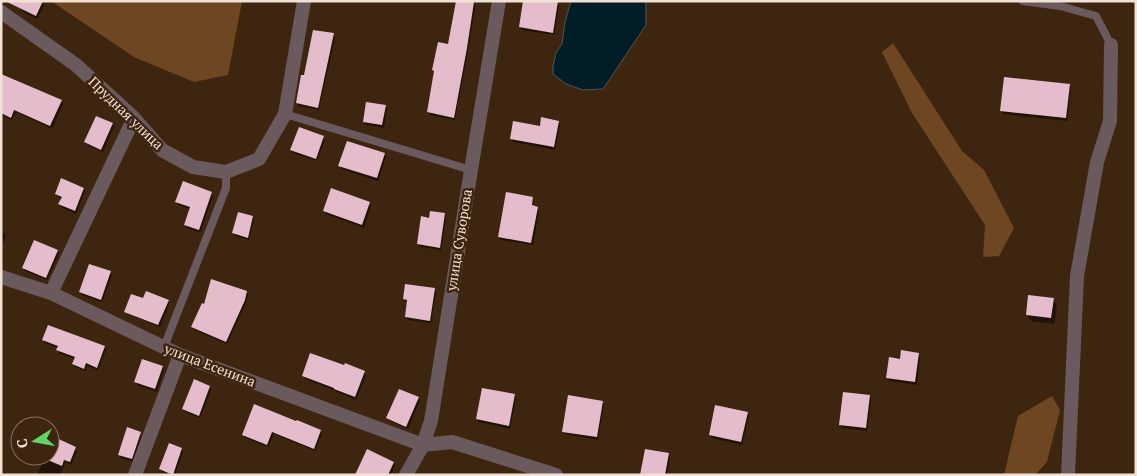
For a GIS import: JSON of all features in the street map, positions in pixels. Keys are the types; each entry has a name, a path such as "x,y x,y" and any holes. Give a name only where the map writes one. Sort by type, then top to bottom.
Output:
{"street":[{"path":"226,172 258,159 285,114 304,1"},
{"name":"улица Суворова","path":"406,475 422,445 431,421 499,1"},
{"name":"Прудная улица","path":"1,12 76,65 134,118 162,150 193,167 226,172"},
{"path":"1068,475 1077,276 1097,162 1110,121 1111,45"},
{"path":"51,293 134,118"},
{"name":"улица Есенина","path":"1,277 51,293 180,355 422,445"},
{"path":"135,475 180,355"},
{"path":"422,445 452,442 556,475"}],"lane":[{"path":"1023,1 1060,6 1096,16 1111,45"},
{"path":"285,114 471,170"},
{"path":"164,347 226,188 226,172"}],"shaded area":[{"path":"51,1 242,1 228,75 194,82 134,57"},
{"path":"893,43 962,151 984,170 1014,228 999,256 983,257 985,225 912,113 882,52"},
{"path":"1052,396 1060,410 1047,462 1035,475 1004,475 1018,416"}],"water":[{"path":"571,1 646,1 646,25 603,89 583,90 566,84 553,74 556,53 562,44 565,22"}],"building":[{"path":"5,1 43,1 36,16"},
{"path":"456,1 474,2 454,118 427,112 434,71 432,70 438,42 448,44"},
{"path":"523,1 558,1 553,33 519,27"},
{"path":"313,30 334,33 318,108 296,103"},
{"path":"1,74 62,100 50,126 14,110 11,118 1,113"},
{"path":"1004,77 1070,84 1066,118 1000,111"},
{"path":"366,102 386,105 382,125 363,122"},
{"path":"96,116 113,123 101,150 84,142"},
{"path":"541,117 559,121 554,147 510,139 513,121 540,126"},
{"path":"299,127 324,136 316,159 290,150"},
{"path":"347,141 385,153 377,178 338,166"},
{"path":"61,178 84,188 75,211 58,204 62,197 55,194"},
{"path":"183,181 212,192 199,230 184,225 190,207 175,202"},
{"path":"331,188 370,202 362,225 323,211"},
{"path":"506,192 533,197 532,205 538,207 531,243 498,237"},
{"path":"430,211 445,213 440,248 417,244 421,216 429,218"},
{"path":"238,212 253,216 248,238 232,233"},
{"path":"34,240 58,250 46,278 22,268"},
{"path":"89,264 111,271 101,300 79,292"},
{"path":"211,279 247,291 245,300 226,342 191,327 202,303 204,304"},
{"path":"405,284 435,288 430,321 405,317 407,300 403,299"},
{"path":"146,291 169,300 158,325 124,312 131,294 143,298"},
{"path":"1028,295 1054,298 1051,318 1026,315"},
{"path":"48,325 105,346 97,368 86,363 84,369 72,364 75,357 56,350 58,346 42,340"},
{"path":"901,350 919,353 915,382 886,378 889,357 900,359"},
{"path":"310,353 365,371 355,397 302,376"},
{"path":"142,359 163,366 155,389 134,382"},
{"path":"194,379 210,386 199,416 182,409"},
{"path":"482,388 515,394 509,426 476,419"},
{"path":"399,389 419,397 406,427 386,418"},
{"path":"843,392 870,395 866,428 839,425"},
{"path":"568,395 603,401 597,437 562,432"},
{"path":"254,404 321,430 314,449 272,432 267,445 242,435"},
{"path":"715,405 748,412 741,442 709,435"},
{"path":"127,427 141,432 132,459 118,455"},
{"path":"60,440 76,447 70,462 64,460 62,466 60,465"},
{"path":"169,443 182,448 173,475 159,469"},
{"path":"367,449 394,462 388,475 355,475"},
{"path":"645,449 669,453 665,475 640,475"}]}
